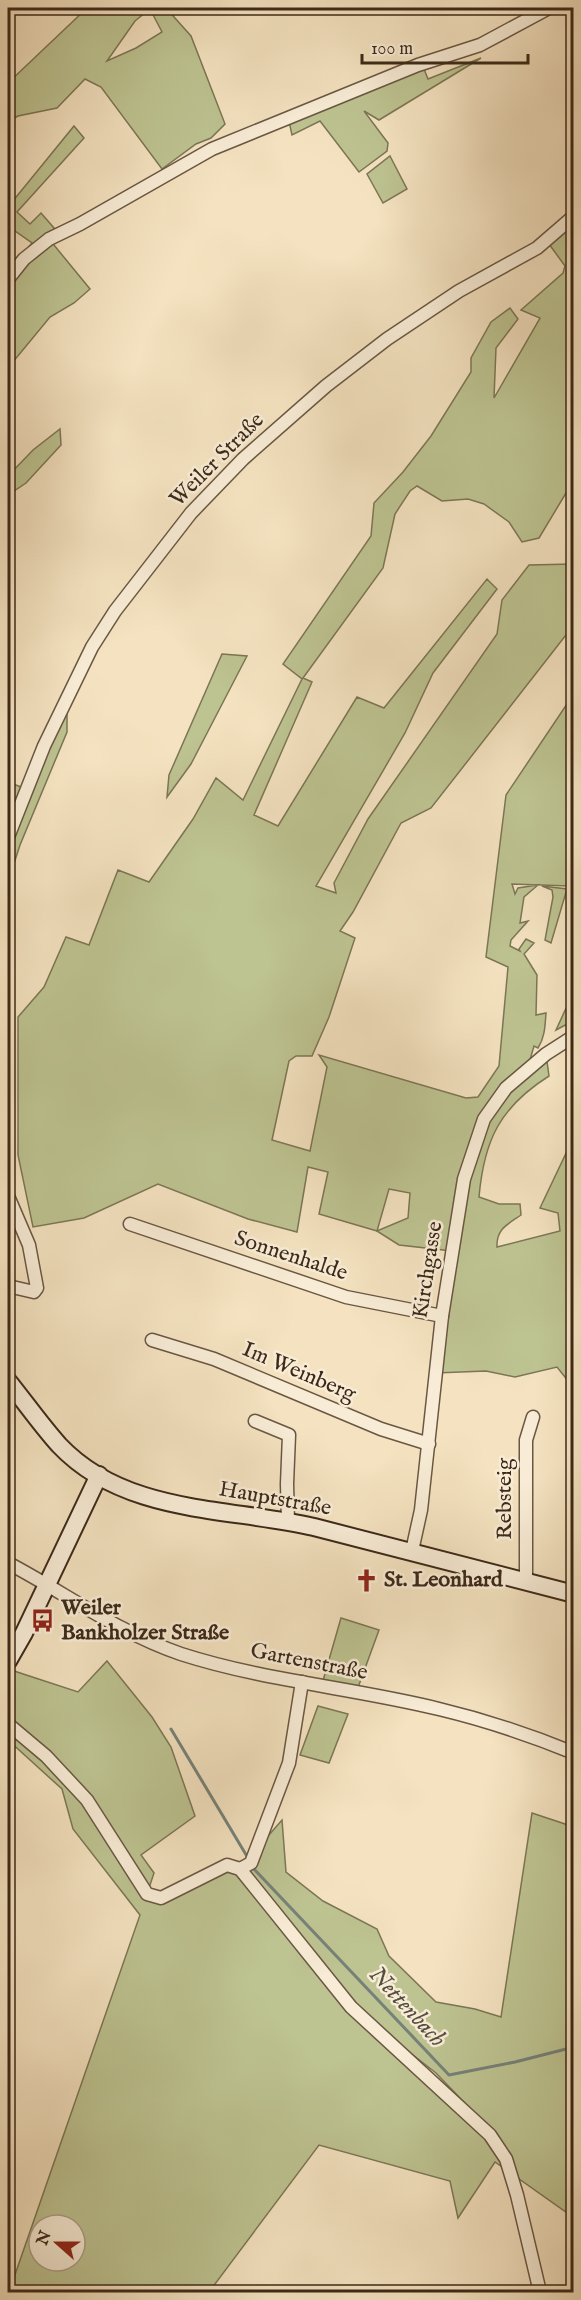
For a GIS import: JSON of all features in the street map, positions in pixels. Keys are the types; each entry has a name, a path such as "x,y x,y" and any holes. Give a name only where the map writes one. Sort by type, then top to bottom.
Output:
{"street":[{"path":"8,279 24,259 49,239 80,224 212,149 418,65 480,45 549,8"},
{"name":"Weiler Straße","path":"8,837 44,746 92,647 115,611 191,513 243,459 326,386 369,353 459,291 537,248 573,216"},
{"name":"Kirchgasse","path":"412,1551 421,1510 442,1316 464,1179 484,1119 506,1089 546,1054 573,1036"},
{"path":"8,1196 29,1245 37,1288 34,1292 8,1286"},
{"name":"Sonnenhalde","path":"130,1224 346,1297 442,1316"},
{"name":"Im Weinberg","path":"152,1340 214,1359 381,1429 429,1444"},
{"name":"Hauptstraße","path":"8,1381 60,1446 120,1488 180,1506 288,1521 573,1594"},
{"name":"Rebsteig","path":"526,1582 526,1440 533,1417"},
{"path":"255,1421 289,1435 288,1521"},
{"path":"8,1661 99,1475"},
{"name":"Gartenstraße","path":"8,1563 47,1583 111,1622 178,1653 227,1668 440,1709 500,1726 573,1753"},
{"path":"240,1869 251,1863 289,1763 302,1682"},
{"path":"8,1724 46,1756 87,1800 147,1894 161,1898 227,1865 240,1869 351,2007 490,2135 506,2159 540,2292"}],"green space":[{"path":"87,8 166,8 191,36 225,124 211,138 196,144 162,169 101,87 85,79 57,108 18,116 8,122 8,83","holes":["150,9 162,32 136,48 107,61 135,21"]},
{"path":"481,58 379,120 364,111 388,143 387,151 359,172 320,121 292,135 288,117 422,64 428,79"},
{"path":"74,126 84,138 17,212 30,224 41,213 54,228 49,239 90,289 74,303 50,317 8,368 8,272 32,243 8,226 8,207"},
{"path":"390,156 407,189 383,203 367,174"},
{"path":"573,216 573,499 566,493 539,538 522,542 509,522 484,504 468,499 442,501 417,486 410,491 395,514 383,568 303,678 312,682 254,815 278,826 357,697 384,708 487,579 497,589 433,673 405,733 316,886 336,893 334,883 368,819 497,634 502,600 529,565 573,564 573,626 431,808 401,823 353,912 340,931 355,938 329,1017 312,1056 296,1056 289,1061 272,1140 310,1151 327,1067 319,1055 466,1098 478,1097 499,1066 508,967 486,957 506,795 573,695 574,871 570,886 512,884 515,894 518,888 538,885 524,897 520,923 528,921 511,940 510,946 520,951 526,939 534,943 524,954 537,975 536,1015 546,1013 542,1040 538,1048 534,1046 527,1070 546,1054 549,1076 518,1100 498,1127 485,1158 479,1197 499,1204 520,1204 521,1215 501,1231 497,1247 560,1231 558,1213 540,1208 568,1149 569,1136 573,1134 573,1387 557,1367 515,1377 486,1371 436,1373 452,1251 399,1245 377,1231 319,1214 328,1172 308,1167 297,1232 248,1219 158,1184 84,1218 33,1227 18,1155 18,1017 44,987 66,937 89,945 118,870 149,882 193,819 216,778 243,800 302,679 283,664 371,536 374,503 403,472 431,436 471,372 471,358 491,322 510,308 518,319 496,348 494,398 540,318 521,310 563,273 565,266 549,244","holes":["389,1189 410,1193 408,1218 377,1231"]},
{"path":"60,429 61,445 26,483 8,495 8,476 33,450"},
{"path":"222,654 247,656 191,764 167,797 169,775"},
{"path":"67,695 67,732 20,845 8,882 8,839"},
{"path":"8,782 21,787 8,823"},
{"path":"542,886 567,889 551,943 545,940 553,897 552,890"},
{"path":"573,993 573,1021 556,1030"},
{"path":"341,1618 379,1630 356,1693 322,1684"},
{"path":"107,1661 152,1717 171,1747 195,1816 141,1855 154,1873 147,1894 161,1898 227,1865 240,1868 282,1820 286,1872 323,1901 377,1929 389,1956 436,2002 475,2009 501,2017 532,1813 565,1824 574,1833 573,2217 495,2162 458,2218 450,2181 319,2145 209,2292 9,2292 27,2240 27,2273 87,2273 87,2213 36,2213 140,1915 73,1829 62,1789 8,1740 8,1685 14,1671 78,1692","holes":["359,2013 436,2073 483,2122"]},
{"path":"318,1706 348,1714 329,1763 300,1755"}],"waterway":[{"name":"Nettenbach","path":"171,1729 248,1858"},
{"name":"Nettenbach","path":"254,1869 449,2075 574,2047"}],"place":[{"name":"St. Leonhard","path":"366,1580"},
{"name":"Weiler Bankholzer Straße","path":"43,1621"}]}
